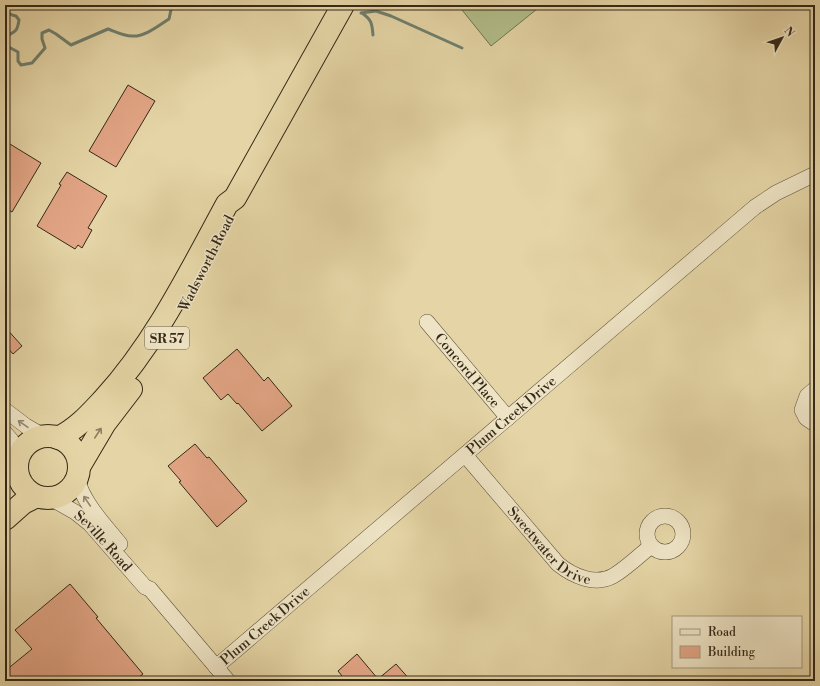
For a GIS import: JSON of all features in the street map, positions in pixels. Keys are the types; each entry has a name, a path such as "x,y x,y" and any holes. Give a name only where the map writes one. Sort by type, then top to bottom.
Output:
{"highway":[{"name":"Wadsworth Road","path":"5,488 26,445 37,438 50,437 73,430 86,419 112,390 139,356 171,307 227,204 235,198 344,5"},
{"name":"Wadsworth Road","path":"5,519 23,504 44,498 58,497 70,490 105,423 150,364 175,324 235,206 235,198"},
{"path":"50,437 66,442 73,449 77,457 78,473"},
{"path":"17,462 20,482 29,493 44,498"}],"street":[{"name":"Plum Creek Drive","path":"216,667 755,207 776,193 815,174"},
{"name":"Concord Place","path":"427,322 508,418"},
{"path":"815,388 807,396 802,410 806,418 815,424"},
{"path":"5,410 26,426 50,437"},
{"path":"5,433 11,440 17,462"},
{"name":"Sweetwater Drive","path":"464,455 558,564 577,577 602,579 613,576 651,546"},
{"name":"Seville Road","path":"78,473 80,489 86,500 149,582 150,589"},
{"name":"Seville Road","path":"44,498 75,512 90,524 145,587 150,589 228,681"}],"green space":[{"path":"458,5 542,5 491,46"}],"building":[{"path":"128,85 155,101 116,167 89,151"},
{"path":"5,141 41,163 12,212 5,208"},
{"path":"67,172 107,196 88,228 92,230 82,248 78,245 75,249 37,226"},
{"path":"5,327 22,346 13,354 5,345"},
{"path":"237,349 264,381 268,377 292,406 262,431 238,403 237,404 228,394 221,400 203,378"},
{"path":"195,444 207,458 209,457 247,501 217,527 179,482 181,481 168,466"},
{"path":"70,584 98,617 96,618 143,674 134,681 5,681 5,671 32,649 15,630"},
{"path":"357,654 378,679 396,664 411,681 346,681 338,671"}],"waterway":[{"path":"5,45 18,52 18,61 21,65 32,63 45,48 42,33 49,30 71,45 108,29 120,34 132,36 142,35 169,19 172,5"},
{"path":"314,5 323,6"},
{"path":"5,11 16,16 19,20 15,31 5,37"},
{"path":"361,13 376,11 391,16 462,48"},
{"path":"362,13 371,22 373,35"}]}
